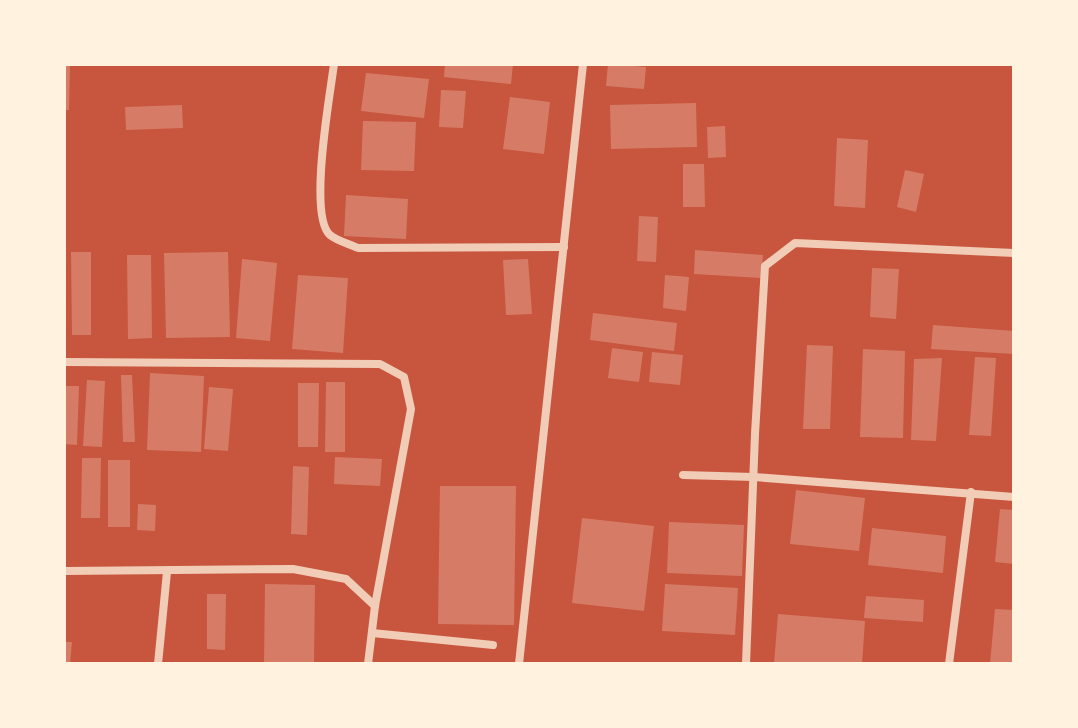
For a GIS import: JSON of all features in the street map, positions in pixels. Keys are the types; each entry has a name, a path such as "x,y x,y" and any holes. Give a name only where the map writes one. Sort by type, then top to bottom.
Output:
{"street":[{"path":"334,64 319,194 321,220 330,235 358,248 564,247"},
{"path":"519,664 583,64"},
{"path":"746,664 765,266 795,243 1014,253"},
{"path":"64,362 380,364 404,377 411,409 375,606 368,664"},
{"path":"683,475 754,477 1014,497"},
{"path":"949,664 971,492"},
{"path":"64,571 293,569 346,579 375,606"},
{"path":"158,664 167,572"},
{"path":"372,633 493,645"}],"building":[{"path":"64,64 70,64 69,110 64,110"},
{"path":"445,64 513,64 511,84 444,77"},
{"path":"608,64 646,67 644,89 606,86"},
{"path":"366,73 429,79 424,118 361,111"},
{"path":"441,90 466,91 463,128 439,127"},
{"path":"510,97 550,102 544,154 503,149"},
{"path":"696,103 697,147 611,149 610,105"},
{"path":"182,105 183,128 126,130 125,107"},
{"path":"363,121 416,122 414,171 361,170"},
{"path":"725,126 726,157 708,158 707,127"},
{"path":"837,138 868,140 865,208 834,206"},
{"path":"683,164 704,164 705,207 683,207"},
{"path":"905,170 924,174 916,212 897,207"},
{"path":"346,195 408,199 406,239 344,236"},
{"path":"639,216 658,217 656,262 637,261"},
{"path":"695,250 763,255 761,278 694,274"},
{"path":"71,252 91,252 91,335 72,335"},
{"path":"228,252 230,337 166,338 164,253"},
{"path":"127,255 151,255 152,338 128,339"},
{"path":"242,259 277,263 270,341 236,338"},
{"path":"528,259 532,314 506,315 503,260"},
{"path":"872,268 899,269 896,319 870,317"},
{"path":"298,275 348,278 343,353 292,349"},
{"path":"665,275 689,277 686,311 663,308"},
{"path":"593,313 677,323 674,351 590,340"},
{"path":"933,325 1014,331 1014,354 931,349"},
{"path":"807,345 833,346 830,429 803,429"},
{"path":"612,348 643,352 639,382 608,378"},
{"path":"863,349 905,351 903,438 860,437"},
{"path":"652,352 683,355 680,385 649,382"},
{"path":"975,357 996,358 991,436 969,435"},
{"path":"942,358 936,441 911,440 914,359"},
{"path":"150,373 204,376 201,452 147,450"},
{"path":"121,375 132,375 135,442 123,442"},
{"path":"87,380 105,381 102,447 83,446"},
{"path":"326,382 345,382 345,452 325,452"},
{"path":"298,383 319,383 318,447 298,447"},
{"path":"64,386 79,386 77,445 64,444"},
{"path":"209,387 233,389 228,451 204,449"},
{"path":"335,457 382,459 380,486 334,484"},
{"path":"82,458 101,458 100,518 81,518"},
{"path":"108,460 130,460 130,527 108,527"},
{"path":"293,466 309,467 307,535 291,534"},
{"path":"440,486 516,486 514,625 438,624"},
{"path":"796,490 865,498 859,551 790,544"},
{"path":"138,504 156,505 155,531 137,530"},
{"path":"1000,509 1014,510 1014,564 995,562"},
{"path":"582,518 654,526 644,611 572,603"},
{"path":"669,522 744,525 742,576 667,573"},
{"path":"872,528 946,536 943,573 868,565"},
{"path":"265,584 315,585 314,664 264,664"},
{"path":"665,584 738,588 735,635 662,631"},
{"path":"207,594 226,594 225,650 207,649"},
{"path":"866,596 924,600 923,622 864,618"},
{"path":"995,609 1014,610 1014,664 990,664"},
{"path":"778,614 865,621 862,664 774,664"},
{"path":"64,642 72,642 70,664 64,664"}]}
